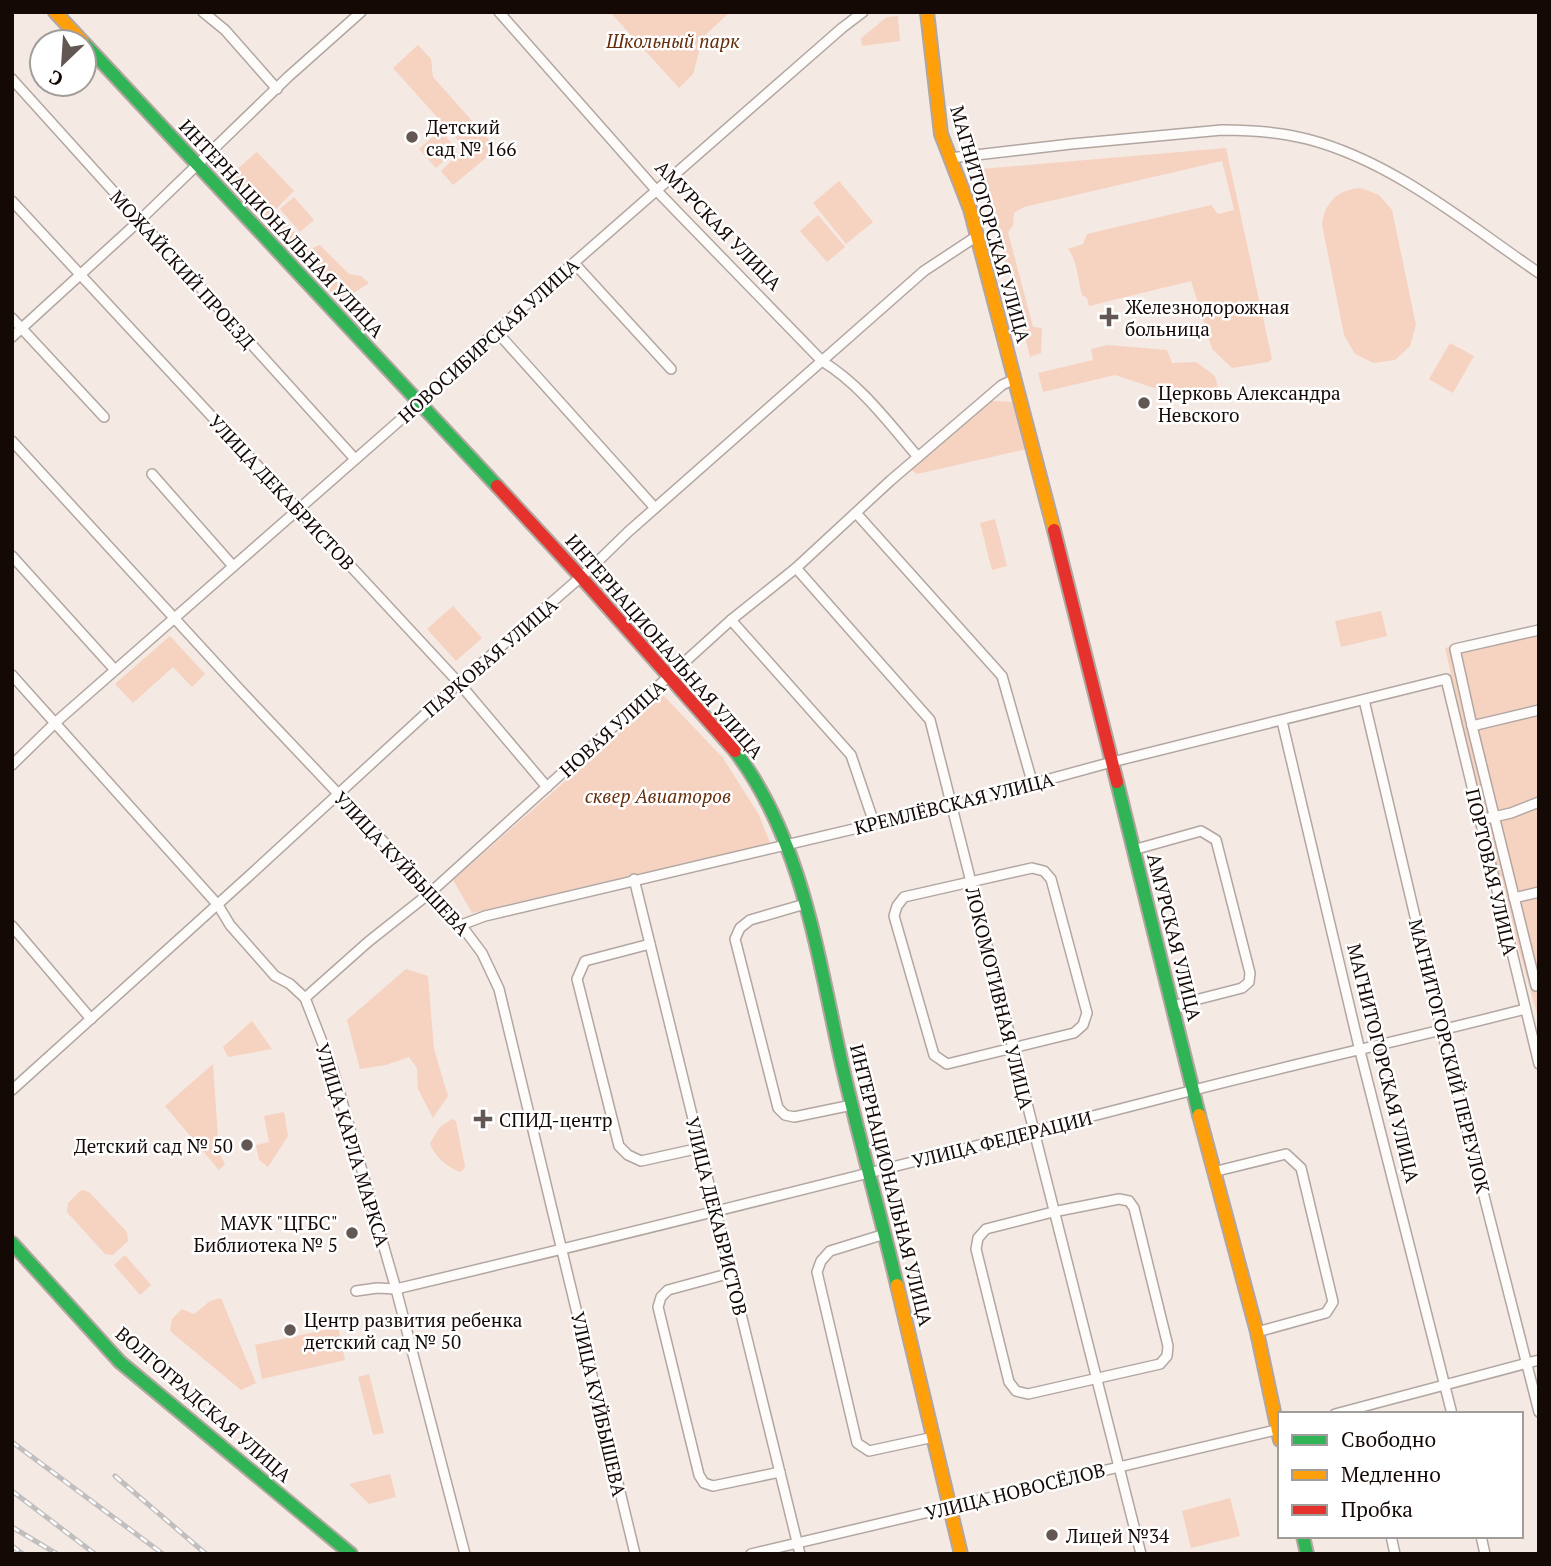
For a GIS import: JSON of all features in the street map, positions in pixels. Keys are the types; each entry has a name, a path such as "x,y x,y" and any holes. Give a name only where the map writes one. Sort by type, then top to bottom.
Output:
{"street":[{"name":"ИНТЕРНАЦИОНАЛЬНАЯ УЛИЦА","path":"55,12 69,28"},
{"path":"203,12 225,30 277,89"},
{"path":"12,337 361,12"},
{"name":"АМУРСКАЯ УЛИЦА","path":"499,12 656,190 822,361 843,373 918,457"},
{"name":"НОВОСИБИРСКАЯ УЛИЦА","path":"12,765 56,722 300,509 496,331 863,12"},
{"name":"МАГНИТОГОРСКАЯ УЛИЦА","path":"927,12 937,118 977,236 1033,443"},
{"name":"ИНТЕРНАЦИОНАЛЬНАЯ УЛИЦА","path":"98,59 581,577 725,738 753,775 787,844 805,904 867,1172 885,1234 961,1554"},
{"name":"МОЖАЙСКИЙ ПРОЕЗД","path":"12,79 355,459"},
{"path":"950,158 1222,130 1304,138 1359,159 1405,182 1539,273"},
{"name":"УЛИЦА ДЕКАБРИСТОВ","path":"12,201 459,683 547,787"},
{"name":"ПАРКОВАЯ УЛИЦА","path":"12,1090 655,508 924,271 977,236"},
{"path":"574,263 671,369"},
{"path":"12,318 104,417"},
{"path":"496,331 655,508"},
{"name":"НОВАЯ УЛИЦА","path":"305,998 368,942 431,892 669,676 796,568 918,457 1002,385 1015,379"},
{"name":"УЛИЦА КУЙБЫШЕВА","path":"12,441 431,892 482,953 499,989 635,1554"},
{"name":"АМУРСКАЯ УЛИЦА","path":"1033,443 1192,1090 1257,1332 1278,1428"},
{"path":"152,474 233,566"},
{"path":"856,513 1002,676 1033,785"},
{"path":"12,556 115,670"},
{"name":"ЛОКОМОТИВНАЯ УЛИЦА","path":"796,568 930,720 1141,1554"},
{"path":"732,620 850,755 874,823"},
{"path":"1535,986 1455,649 1539,630"},
{"path":"12,675 218,905 230,925 275,976 290,984 305,998"},
{"name":"КРЕМЛЁВСКАЯ УЛИЦА","path":"461,925 485,916 634,879 951,806 1112,762 1446,679"},
{"name":"ПОРТОВАЯ УЛИЦА","path":"1446,679 1539,1063"},
{"name":"МАГНИТОГОРСКИЙ ПЕРЕУЛОК","path":"1364,700 1442,1031 1539,1412"},
{"path":"1472,726 1539,710"},
{"name":"МАГНИТОГОРСКАЯ УЛИЦА","path":"1282,721 1360,1051 1452,1412"},
{"path":"1480,820 1511,813 1539,802"},
{"path":"1133,849 1201,831 1216,840 1250,973 1249,982 1242,988 1172,1006"},
{"path":"1032,868 1044,871 1051,879 1087,1013 1083,1025 1074,1033 1013,1047 947,1064 934,1055 894,916 904,897 1032,868"},
{"name":"УЛИЦА ДЕКАБРИСТОВ","path":"634,879 800,1554"},
{"path":"1514,898 1539,892"},
{"path":"805,904 750,920 740,928 735,939 778,1108 785,1115 794,1117 852,1105"},
{"path":"12,926 91,1019"},
{"path":"650,944 585,961 578,979 619,1146 628,1155 641,1161 700,1148"},
{"name":"УЛИЦА КАРЛА МАРКСА","path":"305,998 334,1070 396,1289 465,1554"},
{"name":"УЛИЦА ФЕДЕРАЦИИ","path":"356,1291 396,1289 562,1250 1192,1090 1525,1009"},
{"path":"1213,1172 1286,1154 1301,1168 1333,1302 1326,1313 1257,1332"},
{"path":"1119,1199 1129,1201 1134,1208 1168,1346 1167,1356 1160,1364 1097,1380 1028,1394 1016,1391 1009,1382 976,1249 978,1238 986,1229 1119,1199"},
{"path":"885,1234 830,1251 821,1261 817,1272 857,1443 869,1451 934,1437"},
{"name":"ВОЛГОГРАДСКАЯ УЛИЦА","path":"12,1244 120,1362 351,1554"},
{"path":"731,1273 668,1290 661,1297 658,1307 699,1475 704,1483 713,1486 780,1472"},
{"path":"1342,1412 1539,1360"},
{"name":"УЛИЦА НОВОСЁЛОВ","path":"751,1554 1119,1466 1278,1433"}],"green space":[{"name":"Школьный парк","path":"610,12 730,12 703,37 693,74 679,88"},
{"path":"898,16 900,41 862,46 861,38 887,17"},
{"path":"418,45 431,59 433,77 497,149 453,185 441,171 465,148 393,68"},
{"path":"440,130 457,149 436,168 419,149"},
{"path":"1226,148 1272,359 1232,368 1212,349 1191,281 1089,306 1087,298 1082,295 1075,264 1068,249 1083,244 1087,234 1211,205 1218,214 1234,210 1222,161 1024,207 1014,213 1013,226 1008,232 1033,327 1042,328 1041,353 1030,357 981,169"},
{"path":"257,152 294,191 274,211 310,249 320,245 349,274 361,276 369,283 340,302 228,177"},
{"path":"839,181 873,222 846,244 813,203"},
{"path":"1361,188 1379,195 1392,210 1416,325 1410,346 1395,360 1374,363 1355,354 1344,335 1322,225 1329,204 1339,194"},
{"path":"294,197 314,220 300,232 280,209"},
{"path":"818,215 845,247 827,262 800,231"},
{"path":"1450,343 1474,356 1453,393 1429,379"},
{"path":"1108,345 1167,350 1172,363 1196,362 1215,376 1219,391 1188,399 1115,375 1043,392 1038,373 1093,360 1091,349"},
{"path":"992,401 1015,402 1027,449 917,474 910,469"},
{"path":"995,519 1007,566 992,570 980,523"},
{"path":"453,606 482,638 456,661 427,629"},
{"path":"1381,611 1387,636 1341,647 1335,621"},
{"path":"1539,625 1539,1021 1496,869 1445,648"},
{"path":"170,636 205,674 192,687 173,667 133,703 115,684"},
{"name":"сквер Авиаторов","path":"663,695 723,758 759,815 770,843 472,913 453,880"},
{"path":"406,969 428,976 434,1049 448,1096 433,1118 418,1089 417,1068 409,1057 386,1065 360,1069 347,1020"},
{"path":"252,1021 272,1049 228,1057 223,1047"},
{"path":"213,1064 219,1153 225,1164 219,1170 165,1106"},
{"path":"284,1112 288,1136 268,1167 259,1160 256,1145 269,1142 264,1116"},
{"path":"452,1119 456,1121 465,1166 459,1172 435,1153 430,1143 440,1127"},
{"path":"84,1190 127,1232 128,1241 113,1255 105,1254 67,1212 68,1203"},
{"path":"125,1255 151,1285 140,1295 114,1265"},
{"path":"221,1298 256,1383 241,1390 170,1331 172,1319 182,1309 194,1314 210,1301"},
{"path":"338,1327 345,1360 262,1379 255,1345"},
{"path":"369,1374 384,1433 373,1435 358,1377"},
{"path":"390,1474 396,1497 369,1504 349,1484"},
{"path":"1230,1498 1240,1536 1191,1548 1182,1511"}],"railway":[{"path":"12,1442 163,1554"},
{"path":"115,1476 206,1554"},
{"path":"12,1491 95,1554"},
{"path":"12,1527 57,1554"},
{"path":"12,1546 23,1554"}],"traffic: fast":[{"path":"98,58 497,486"},
{"path":"735,751 758,786 777,824 806,903 897,1285"},
{"path":"1117,782 1199,1115"},
{"path":"12,1243 120,1362 351,1554"},
{"path":"1303,1538 1307,1554"}],"traffic: slow":[{"path":"55,12 70,28"},
{"path":"927,12 941,134 970,209 1054,530"},
{"path":"1199,1115 1257,1332 1278,1431"},
{"path":"897,1285 961,1554"}],"traffic: jam":[{"path":"497,486 735,751"},
{"path":"1054,530 1117,782"}],"place":[{"name":"Детский сад № 166","path":"412,137"},
{"name":"Железнодорожная больница","path":"1109,317"},
{"name":"Церковь Александра Невского","path":"1144,403"},
{"name":"СПИД-центр","path":"483,1119"},
{"name":"Детский сад № 50","path":"247,1145"},
{"name":"МАУК \"ЦГБС\" Библиотека № 5","path":"352,1233"},
{"name":"Центр развития ребенка детский сад № 50","path":"290,1330"},
{"name":"Лицей №34","path":"1052,1535"}]}
